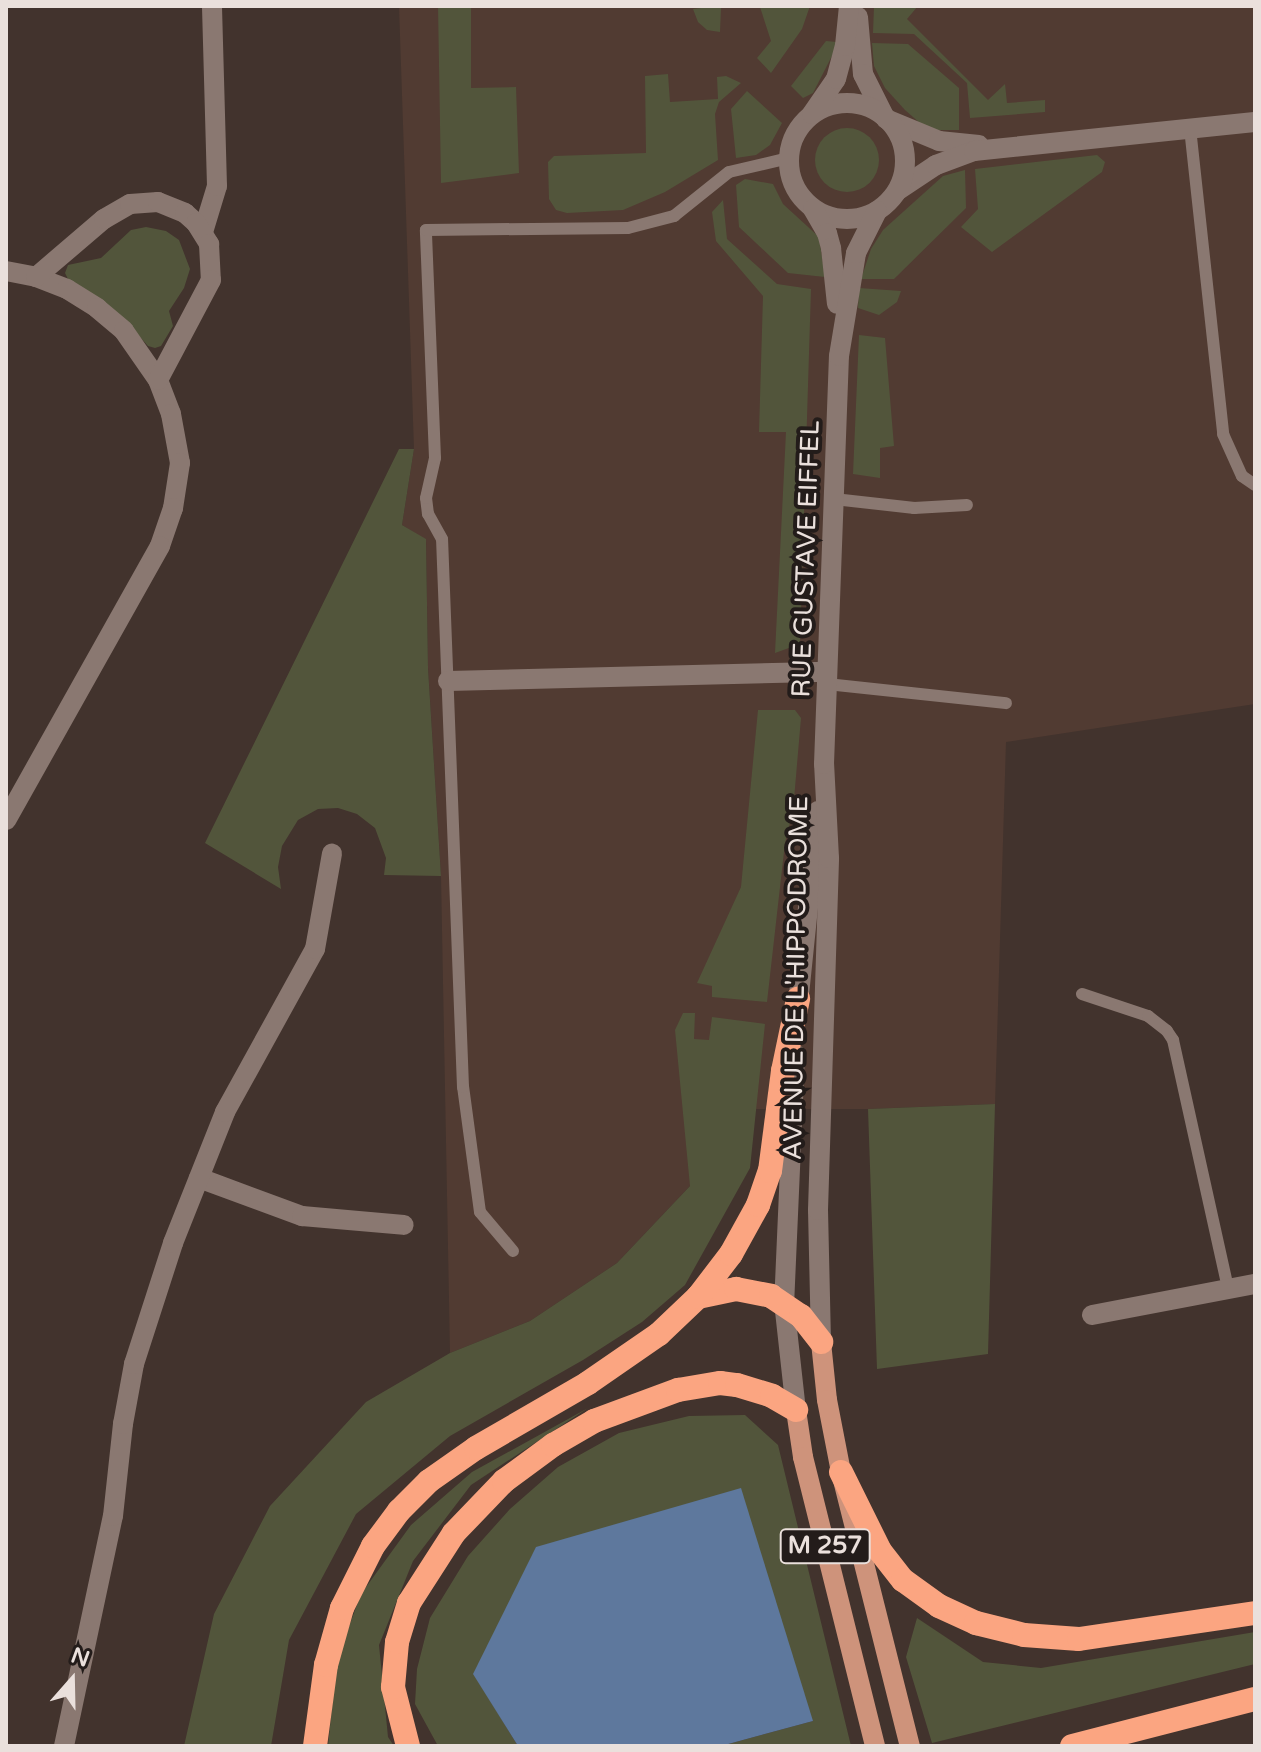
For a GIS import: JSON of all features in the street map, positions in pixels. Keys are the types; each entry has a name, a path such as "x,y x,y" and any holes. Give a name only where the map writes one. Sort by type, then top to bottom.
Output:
{"highway":[{"path":"315,1746 326,1665 342,1608 373,1546 399,1511 448,1466 614,1366 659,1334 698,1297 739,1241 765,1188 774,1151 783,1071 798,999"},
{"path":"698,1297 727,1289 744,1289 784,1302 801,1316 821,1342"},
{"path":"408,1746 393,1687 402,1621 435,1558 471,1513 504,1481 553,1445 594,1421 678,1390 720,1383 737,1385 772,1396 796,1410"},
{"path":"841,1472 875,1542 903,1580 939,1606 976,1623 1024,1635 1079,1639 1255,1613"},
{"path":"1072,1746 1255,1699"}],"main road":[{"name":"AVENUE DE L'HIPPODROME","path":"821,1342 827,1400 841,1472 910,1746"},
{"name":"AVENUE DE L'HIPPODROME","path":"796,1410 803,1457 875,1746"}],"street":[{"path":"203,232 217,186 212,6"},
{"path":"849,6 845,46 836,79 793,140 789,158 794,185 812,207 839,219 859,218 877,211 897,191 936,165 1007,145"},
{"path":"858,6 863,74 886,119 899,134 905,153 904,172 897,191"},
{"path":"809,117 843,104 862,106 939,141 1007,145 1255,122"},
{"path":"36,277 104,219 130,204 158,202 185,213 203,232 211,256 211,280 158,380"},
{"name":"RUE GUSTAVE EIFFEL","path":"812,207 827,233 831,248 839,356 824,764"},
{"name":"RUE GUSTAVE EIFFEL","path":"839,356 856,253 877,211"},
{"path":"6,271 36,277 67,289 111,318 137,346 158,380 179,448 179,477 160,546 6,820"},
{"path":"448,681 827,678"},
{"name":"AVENUE DE L'HIPPODROME","path":"796,1410 784,1302 798,999 824,764"},
{"name":"AVENUE DE L'HIPPODROME","path":"821,1342 819,1182 829,858 824,764"},
{"path":"64,1746 113,1516 129,1385 173,1243 199,1178 247,1067 315,949 332,854"},
{"path":"199,1178 302,1216 404,1225"},
{"path":"1092,1315 1255,1284"}],"lane":[{"path":"1190,128 1223,434 1242,476 1255,485"},
{"path":"513,1251 480,1212 463,1087 442,539 428,514 426,498 435,458 426,230 628,228 674,216 729,172 789,158"},
{"path":"834,499 914,508 967,505"},
{"path":"827,678 1006,703"},
{"path":"1082,994 1148,1016 1173,1040 1228,1289"}],"shaded area":[{"path":"399,6 1255,6 1255,704 1006,742 995,1104 753,1109 690,1186 617,1263 530,1321 450,1353 441,876 428,668 426,540 402,525 414,449"}],"green space":[{"path":"438,6 471,6 471,88 516,87 519,173 441,183"},
{"path":"717,6 810,6 802,29 771,73 757,58 771,41 760,7 721,8 720,32 707,30 698,22 693,9"},
{"path":"874,6 918,6 907,19 988,100 1005,84 1007,103 1045,100 1045,112 970,118 967,83 914,34 873,33"},
{"path":"826,41 837,42 834,52 813,93 803,98 791,86"},
{"path":"872,43 908,44 959,88 959,130 937,130 921,124 905,110 885,88 874,66"},
{"path":"668,74 670,102 718,99 717,77 726,76 741,83 719,102 715,114 718,160 665,192 623,210 567,213 556,210 549,199 548,162 554,156 646,153 645,76"},
{"path":"747,91 782,123 770,145 756,155 736,158 731,109"},
{"path":"847,128 865,134 873,142 879,160 873,178 865,186 847,192 829,186 821,178 815,160 821,142 829,134"},
{"path":"1097,155 1105,162 1102,172 992,252 961,227 978,209 975,169"},
{"path":"965,170 966,208 894,279 861,279 871,249 883,230 943,176"},
{"path":"745,179 773,184 783,204 819,237 825,277 788,273 739,227 736,185"},
{"path":"723,200 727,239 777,284 811,289 800,644 775,653 786,432 759,432 763,296 716,241 712,212"},
{"path":"146,227 166,231 179,240 190,269 184,288 169,311 173,326 161,346 155,348 148,346 124,319 68,279 65,273 68,265 101,258 131,230"},
{"path":"859,288 901,291 897,302 879,315 858,308"},
{"path":"859,335 885,338 894,446 880,448 880,478 853,474"},
{"path":"399,449 414,449 402,525 426,539 428,668 441,876 384,875 386,858 375,828 357,814 338,808 318,809 298,820 282,846 278,867 281,889 205,843"},
{"path":"758,710 795,710 801,718 793,811 785,843 767,1002 712,997 712,986 697,983 741,887"},
{"path":"683,1013 695,1013 694,1039 709,1040 712,1017 765,1024 750,1168 685,1285 642,1322 583,1360 450,1436 356,1514 289,1640 271,1746 184,1746 214,1614 270,1506 366,1402 450,1353 530,1321 617,1263 690,1186 675,1030"},
{"path":"995,1104 988,1354 877,1369 868,1109"},
{"path":"588,1408 471,1485 413,1561 379,1645 388,1737 394,1746 328,1746 337,1659 361,1594 411,1525 472,1472"},
{"path":"745,1415 778,1445 851,1746 721,1746 813,1721 474,1674 518,1746 438,1746 415,1704 417,1669 430,1618 468,1556 510,1509 558,1467 619,1433 689,1416"},
{"path":"917,1618 983,1662 1041,1668 1255,1632 1255,1664 932,1743 906,1657"}],"water":[{"path":"741,1488 813,1721 721,1746 518,1746 473,1674 536,1547"}]}
